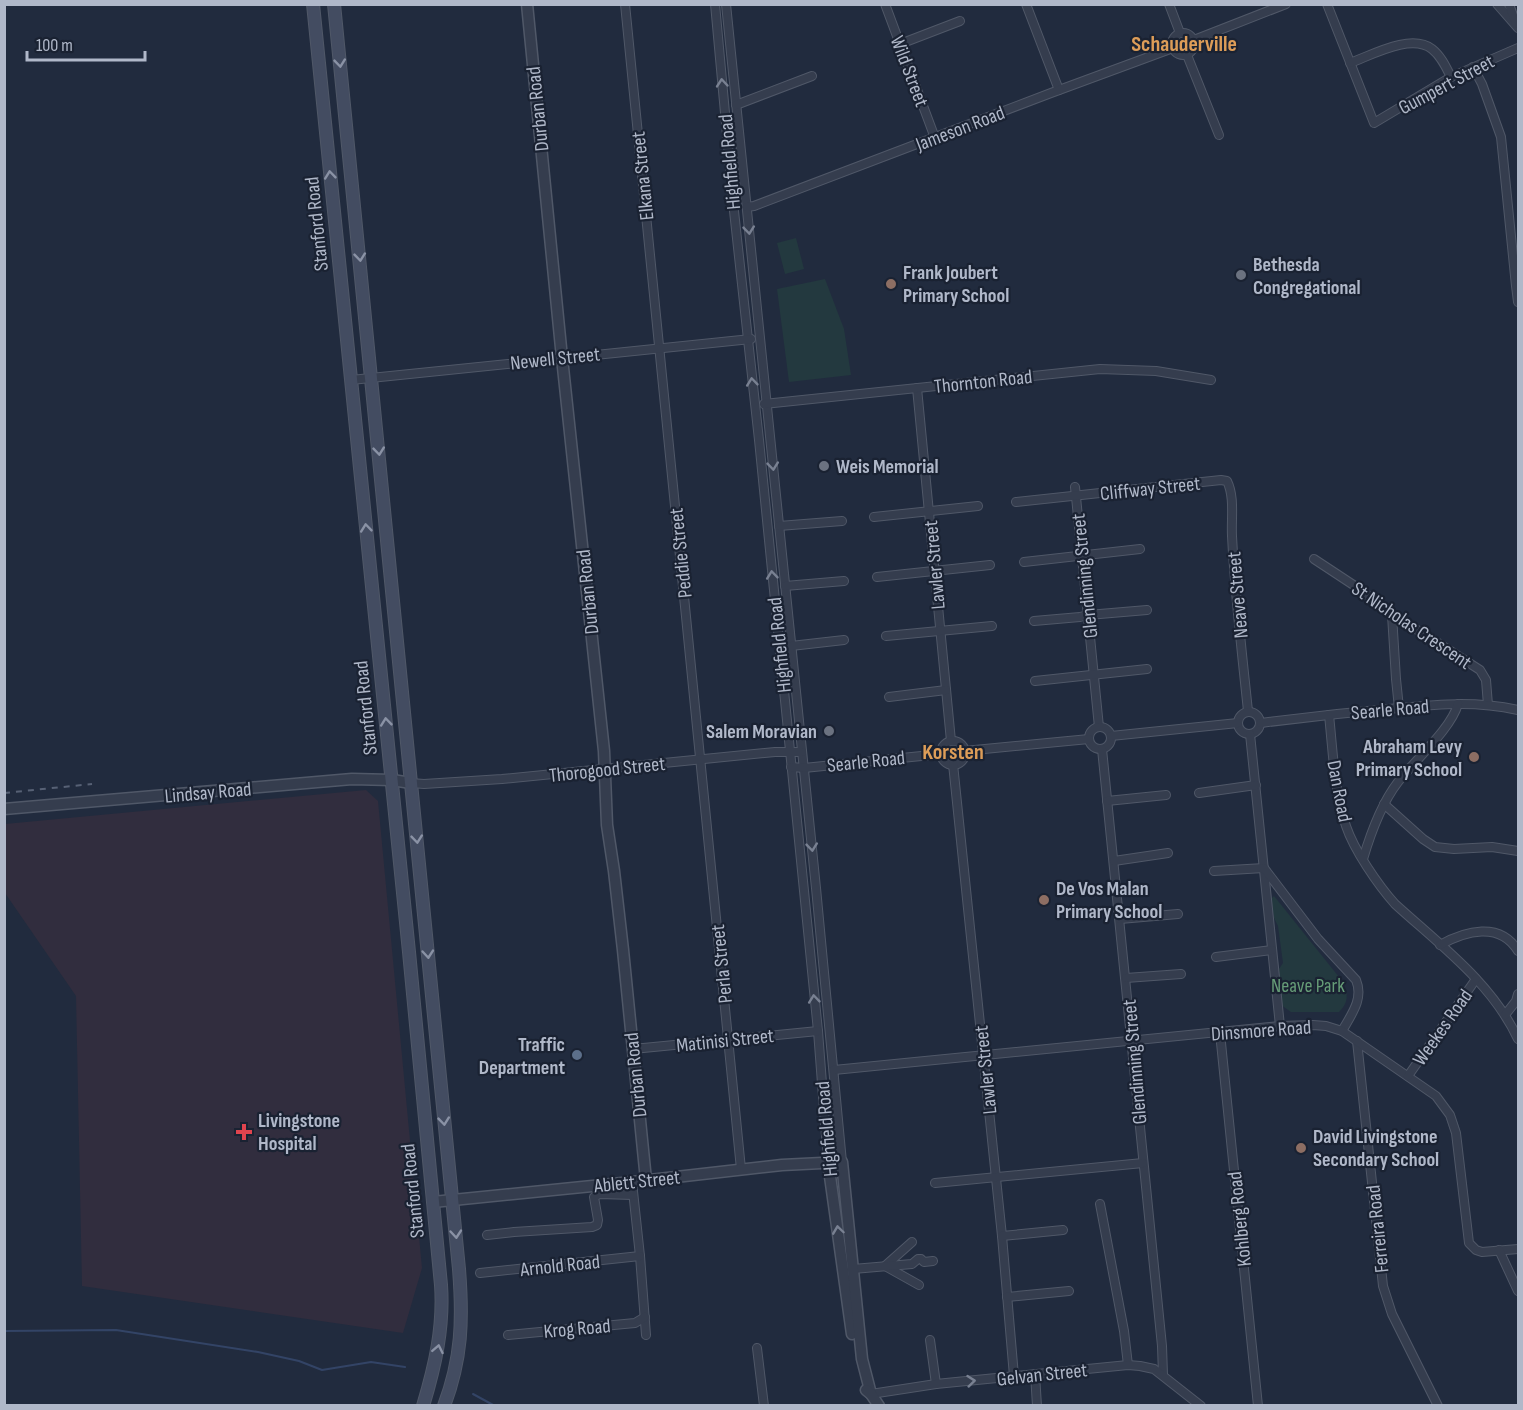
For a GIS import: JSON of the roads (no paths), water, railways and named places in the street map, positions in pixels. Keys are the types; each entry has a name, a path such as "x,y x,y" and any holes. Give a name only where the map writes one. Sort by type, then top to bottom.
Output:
{"main road":[{"name":"Stanford Road","path":"313,4 443,1308 439,1344 423,1406"},
{"name":"Stanford Road","path":"334,4 461,1295 461,1324 456,1371 444,1406"}],"street":[{"name":"Durban Road","path":"527,4 605,770 607,825 614,871 646,1180"},
{"name":"Elkana Street","path":"625,4 660,347"},
{"name":"Highfield Road","path":"715,4 818,1031 828,1162 859,1373 869,1391"},
{"name":"Highfield Road","path":"726,4 862,1359 869,1391"},
{"name":"Wild Street","path":"885,4 935,138"},
{"path":"1026,4 1059,90"},
{"path":"1169,4 1180,33"},
{"path":"1194,40 1286,4"},
{"path":"1327,4 1350,63 1407,43 1421,43 1433,50 1451,76"},
{"path":"1497,4 1518,29"},
{"path":"1509,4 1518,29"},
{"path":"900,44 960,21"},
{"path":"1180,33 1190,35 1194,40 1193,51 1187,55 1177,53 1173,48 1172,41 1180,33"},
{"name":"Jameson Road","path":"747,207 1173,48"},
{"name":"Gumpert Street","path":"1350,63 1374,123 1451,76 1518,48"},
{"path":"1187,55 1219,135"},
{"path":"1473,67 1482,84 1501,137 1518,302"},
{"path":"736,105 812,75"},
{"name":"Newell Street","path":"351,380 760,338"},
{"name":"Peddie Street","path":"660,347 700,759"},
{"name":"Thornton Road","path":"754,404 1100,369 1156,371 1211,380"},
{"name":"Lawler Street","path":"917,388 951,741"},
{"name":"Cliffway Street","path":"1076,496 1224,480"},
{"name":"Neave Street","path":"1224,480 1229,483 1231,502 1238,613 1248,711"},
{"name":"Glendinning Street","path":"1076,487 1099,727"},
{"name":"Glendinning Street","path":"1016,502 1076,496"},
{"path":"874,517 978,506"},
{"path":"779,526 842,521"},
{"path":"1024,562 1140,549"},
{"name":"St Nicholas Crescent","path":"1314,559 1358,588 1392,615 1480,670 1486,680 1488,705"},
{"path":"877,577 990,565"},
{"path":"785,586 844,581"},
{"path":"1034,621 1147,610"},
{"path":"1392,615 1399,708"},
{"path":"886,636 992,626"},
{"path":"791,646 844,640"},
{"path":"1035,681 1147,669"},
{"path":"889,697 946,690"},
{"name":"Searle Road","path":"1261,723 1399,708 1472,703 1518,710"},
{"path":"1363,859 1384,804 1402,777 1451,720 1458,704"},
{"path":"1248,711 1256,713 1261,723 1259,729 1253,734 1240,730 1238,723 1241,715 1248,711"},
{"name":"Dan Road","path":"1329,715 1336,779 1343,816 1352,840 1363,859 1395,904 1492,996 1506,1015 1518,1039"},
{"path":"1111,736 1238,723"},
{"path":"1099,727 1107,730 1111,736 1109,745 1102,749 1093,747 1089,739 1092,731 1099,727"},
{"path":"1250,734 1280,1026"},
{"path":"964,751 1089,739"},
{"path":"951,741 961,745 964,751 962,760 953,764 945,761 941,754 944,745 951,741"},
{"name":"Glendinning Street","path":"1102,749 1162,1346 1163,1375"},
{"name":"Thorogood Street","path":"411,783 502,779 700,759 802,752"},
{"name":"Searle Road","path":"791,767 804,768 941,754"},
{"name":"Perla Street","path":"700,759 741,1169"},
{"name":"Lawler Street","path":"953,764 1002,1236 1014,1376"},
{"name":"Lindsay Road","path":"4,808 352,779 411,783"},
{"path":"1199,793 1256,785"},
{"path":"1107,801 1166,795"},
{"path":"1384,804 1435,847 1454,849 1492,847 1518,851"},
{"path":"796,815 808,813"},
{"path":"1114,861 1168,854"},
{"path":"1214,872 1264,868"},
{"path":"1264,868 1318,939 1356,980 1359,988 1358,1000 1342,1031"},
{"path":"1120,919 1178,914"},
{"path":"1440,945 1457,936 1486,931 1500,934 1513,943 1518,951"},
{"path":"1216,957 1272,950"},
{"path":"1126,978 1181,974"},
{"name":"Weekes Road","path":"1408,1076 1476,979"},
{"path":"1506,1015 1518,994"},
{"name":"Dinsmore Road","path":"834,1070 1280,1026 1326,1026 1342,1031 1436,1096 1452,1120 1456,1133 1469,1243 1479,1252 1518,1249"},
{"name":"Matinisi Street","path":"633,1049 818,1031"},
{"name":"Kohlberg Road","path":"1220,1033 1258,1406"},
{"name":"Ferreira Road","path":"1357,1041 1383,1286 1392,1314 1438,1406"},
{"name":"Ablett Street","path":"433,1202 741,1169 842,1162"},
{"path":"935,1183 1143,1163"},
{"path":"632,1182 646,1335"},
{"path":"487,1235 592,1227 597,1225 598,1220 594,1197 599,1194 633,1195"},
{"path":"1100,1204 1124,1331 1128,1365"},
{"path":"1002,1236 1063,1230"},
{"path":"885,1266 912,1242"},
{"path":"1499,1250 1518,1291"},
{"name":"Arnold Road","path":"480,1273 640,1256"},
{"path":"853,1269 912,1264 919,1268 928,1261"},
{"path":"885,1266 919,1285"},
{"path":"1007,1297 1069,1291"},
{"name":"Krog Road","path":"508,1335 635,1323 645,1317"},
{"path":"930,1340 936,1384"},
{"path":"757,1348 764,1406"},
{"name":"Gelvan Street","path":"869,1391 1128,1365 1149,1367 1163,1375 1201,1406"},
{"path":"1035,1374 1037,1406"},
{"path":"869,1391 879,1406"}],"waterway":[{"path":"4,1331 116,1330 258,1352 299,1361 322,1370 371,1362 405,1367"},
{"path":"473,1394 495,1406"}],"railway":[{"path":"4,793 92,784"}],"place":[{"name":"Bethesda Congregational","path":"1241,275"},
{"name":"Frank Joubert Primary School","path":"891,284"},
{"name":"Weis Memorial","path":"824,466"},
{"name":"Salem Moravian","path":"829,731"},
{"name":"Abraham Levy Primary School","path":"1474,757"},
{"name":"De Vos Malan Primary School","path":"1044,900"},
{"name":"Traffic Department","path":"577,1055"},
{"name":"Livingstone Hospital","path":"244,1132"},
{"name":"David Livingstone Secondary School","path":"1301,1148"}],"district":[{"name":"Schauderville","path":"1184,43"},
{"name":"Korsten","path":"953,751"}],"park label":[{"name":"Neave Park","path":"1308,985"}]}
